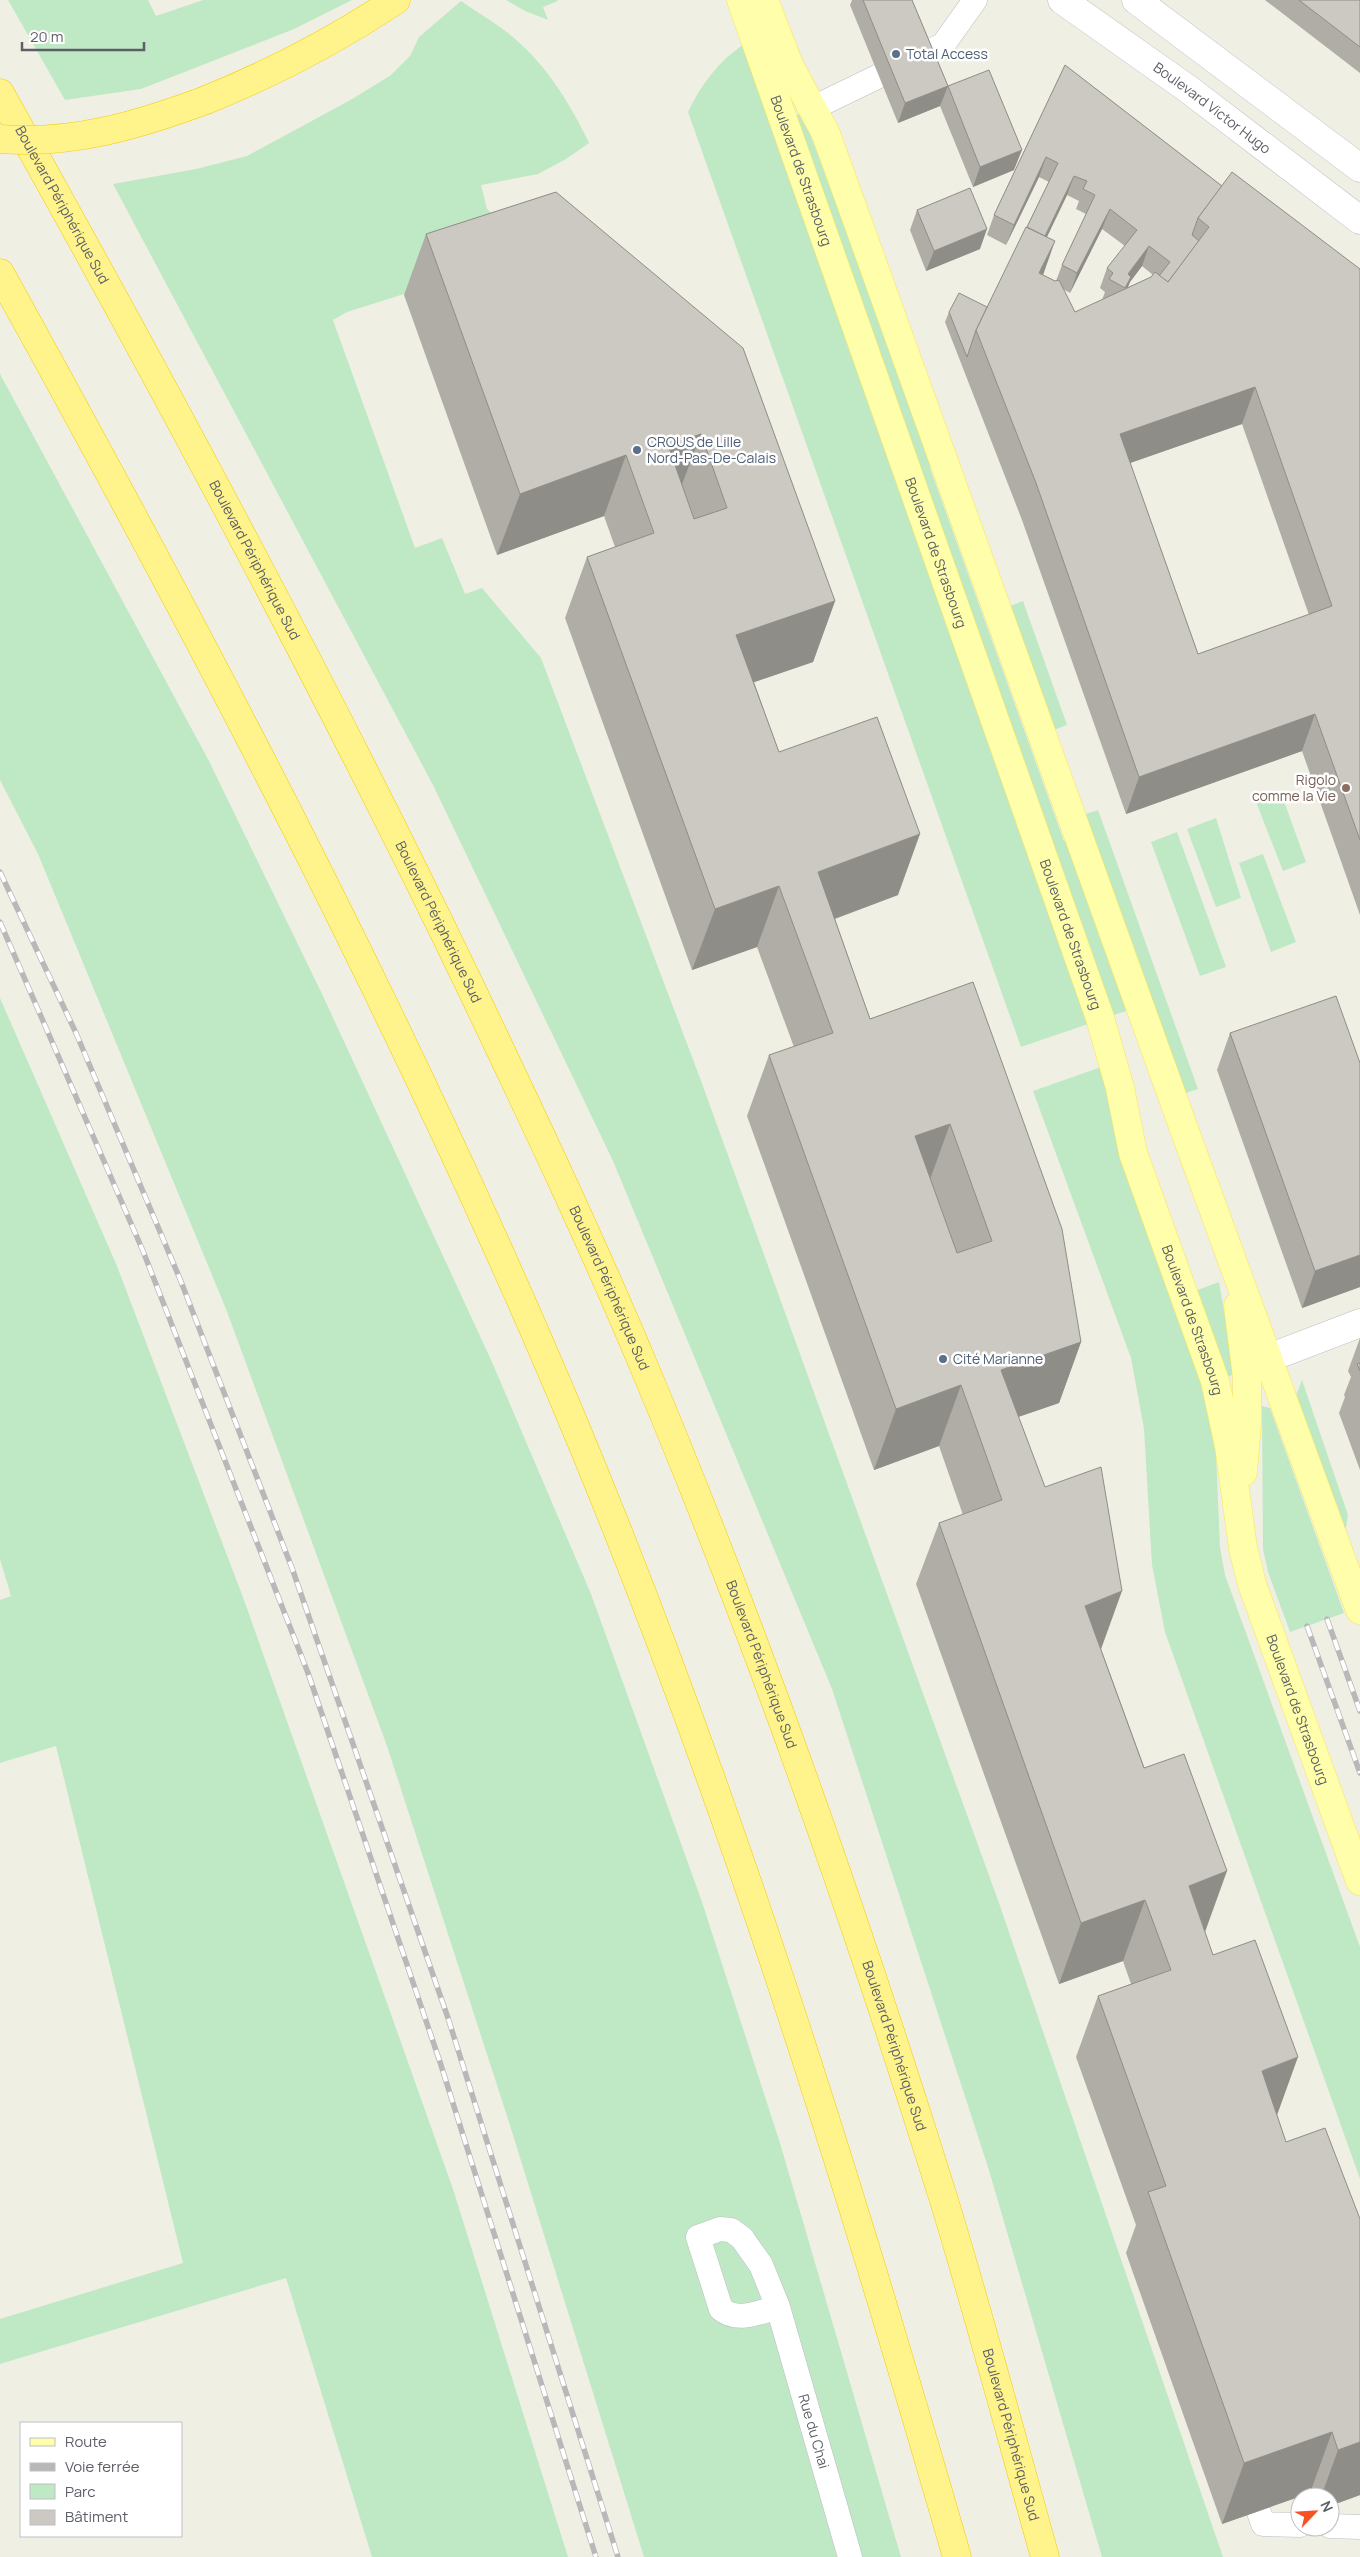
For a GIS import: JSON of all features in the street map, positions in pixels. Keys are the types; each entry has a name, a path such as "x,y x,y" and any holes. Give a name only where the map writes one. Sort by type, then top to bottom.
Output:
{"highway":[{"path":"0,139 47,140 101,133 140,123 206,100 290,63 361,24 396,0"},
{"name":"Boulevard Périphérique Sud","path":"0,93 187,431 370,781 530,1113 644,1365 748,1626 886,2018 944,2200 1045,2557"},
{"path":"0,273 170,586 300,836 492,1235 568,1409 654,1624 762,1920 883,2299 957,2557"}],"main road":[{"name":"Boulevard de Strasbourg","path":"741,0 1100,1018 1120,1088 1133,1153 1198,1329 1217,1388 1229,1446 1247,1568 1360,1881"},
{"name":"Boulevard de Strasbourg","path":"764,0 789,65 826,134 1360,1610"},
{"name":"Boulevard Victor Hugo","path":"1062,0 1180,83 1360,220"},
{"path":"1136,0 1360,168"},
{"path":"1229,1251 1247,1377 1248,1424 1240,1514"},
{"path":"1269,1358 1360,1323"}],"lane":[{"path":"919,56 943,45 975,0"},
{"path":"813,108 879,76"},
{"name":"Rue du Chai","path":"778,2307 850,2557"},
{"path":"1241,2460 1263,2524 1290,2525"},
{"path":"1340,2526 1360,2527"}],"green space":[{"path":"8,0 148,0 156,16 203,0 352,0 294,29 141,89 65,100"},
{"path":"506,0 558,1 543,7 548,20 525,11"},
{"path":"461,1 508,33 537,61 566,100 589,143 566,159 538,174 481,185 487,209 534,253 347,312 333,320 415,548 442,538 465,594 482,588 541,658 700,1078 999,1903 1223,2557 1102,2557 988,2167 832,1689 613,1161 433,785 113,184 196,169 247,156 354,98 391,75 410,56 419,37"},
{"path":"744,44 1091,1023 1021,1047 688,112 711,74"},
{"path":"802,113 931,452 930,468 1064,841 1068,840 1129,1010 1114,1015 792,117"},
{"path":"0,374 209,761 323,996 492,1362 591,1594 701,1899 780,2143 901,2557 644,2557 508,2119 387,1746 226,1309 38,854 0,780"},
{"path":"1023,601 1067,725 1054,730 1010,606"},
{"path":"1281,793 1306,862 1283,871 1256,802"},
{"path":"1098,810 1198,1089 1183,1094 1083,815"},
{"path":"1216,818 1241,898 1216,907 1187,829"},
{"path":"1177,832 1226,967 1200,976 1151,842"},
{"path":"1263,854 1296,942 1271,952 1239,863"},
{"path":"0,998 117,1266 244,1600 453,2189 568,2557 372,2557 286,2278 0,2364 0,2319 183,2263 56,1746 0,1763 0,1600 11,1596 0,1559"},
{"path":"1101,1067 1114,1130 1199,1373 1216,1454 1220,1547 1225,1575 1360,1947 1360,2179 1165,1632 1152,1565 1144,1429 1131,1358 1033,1091"},
{"path":"1219,1282 1235,1374 1227,1377 1195,1291"},
{"path":"1302,1380 1348,1515 1344,1539 1294,1401"},
{"path":"1262,1406 1270,1408 1344,1613 1290,1632 1268,1572 1263,1549"}],"building":[{"path":"863,0 912,0 948,86 905,103"},
{"path":"1299,0 1360,0 1360,47"},
{"path":"1065,65 1222,186 1198,218 1192,235 1199,241 1168,282 1159,276 1170,262 1149,246 1128,274 1131,277 1125,288 1109,279 1113,273 1107,268 1137,230 1110,209 1077,273 1062,265 1095,195 1083,189 1087,181 1074,176 1045,236 1027,227 1058,163 1046,157 1014,225 994,215"},
{"path":"989,70 1022,150 980,167 948,86"},
{"path":"1232,172 1360,269 1360,840 1315,714 1139,777 1036,483 976,330 1026,227 1055,241 1039,273 1055,281 1059,280 1075,312 1151,277 1155,272 1168,282 1209,227 1198,218","holes":["1255,387 1332,606 1198,654 1120,434"]},
{"path":"970,188 987,229 934,251 917,210"},
{"name":"Cité Marianne","path":"556,192 743,348 835,601 736,635 779,752 877,717 920,834 818,872 870,1019 973,982 1062,1229 1081,1342 1001,1370 1045,1487 1101,1467 1122,1591 1085,1606 1144,1768 1184,1754 1227,1871 1189,1886 1213,1955 1255,1940 1298,2057 1262,2071 1286,2142 1325,2128 1360,2219 1360,2442 1338,2450 1332,2432 1244,2463 1148,2192 1166,2186 1098,1996 1171,1970 1145,1900 1081,1923 939,1523 1002,1500 961,1385 896,1409 769,1055 833,1033 779,886 715,909 587,557 654,533 626,455 520,494 426,234","holes":["701,434 727,508 694,519 668,445","950,1124 992,1241 957,1253 915,1136"]},
{"path":"959,293 987,307 976,330 967,357 949,312"},
{"path":"1336,996 1360,1063 1360,1255 1315,1271 1230,1033"}],"railway":[{"path":"0,872 76,1033 180,1279 292,1568 448,2018 618,2557"},
{"path":"0,922 143,1251 308,1673 440,2062 596,2557"},
{"path":"1327,1619 1360,1711"},
{"path":"1307,1626 1360,1773"}],"place":[{"name":"Total Access","path":"896,54"},
{"name":"CROUS de Lille Nord-Pas-De-Calais","path":"637,450"},
{"name":"Rigolo comme la Vie","path":"1346,788"},
{"name":"Cité Marianne","path":"943,1359"}]}
